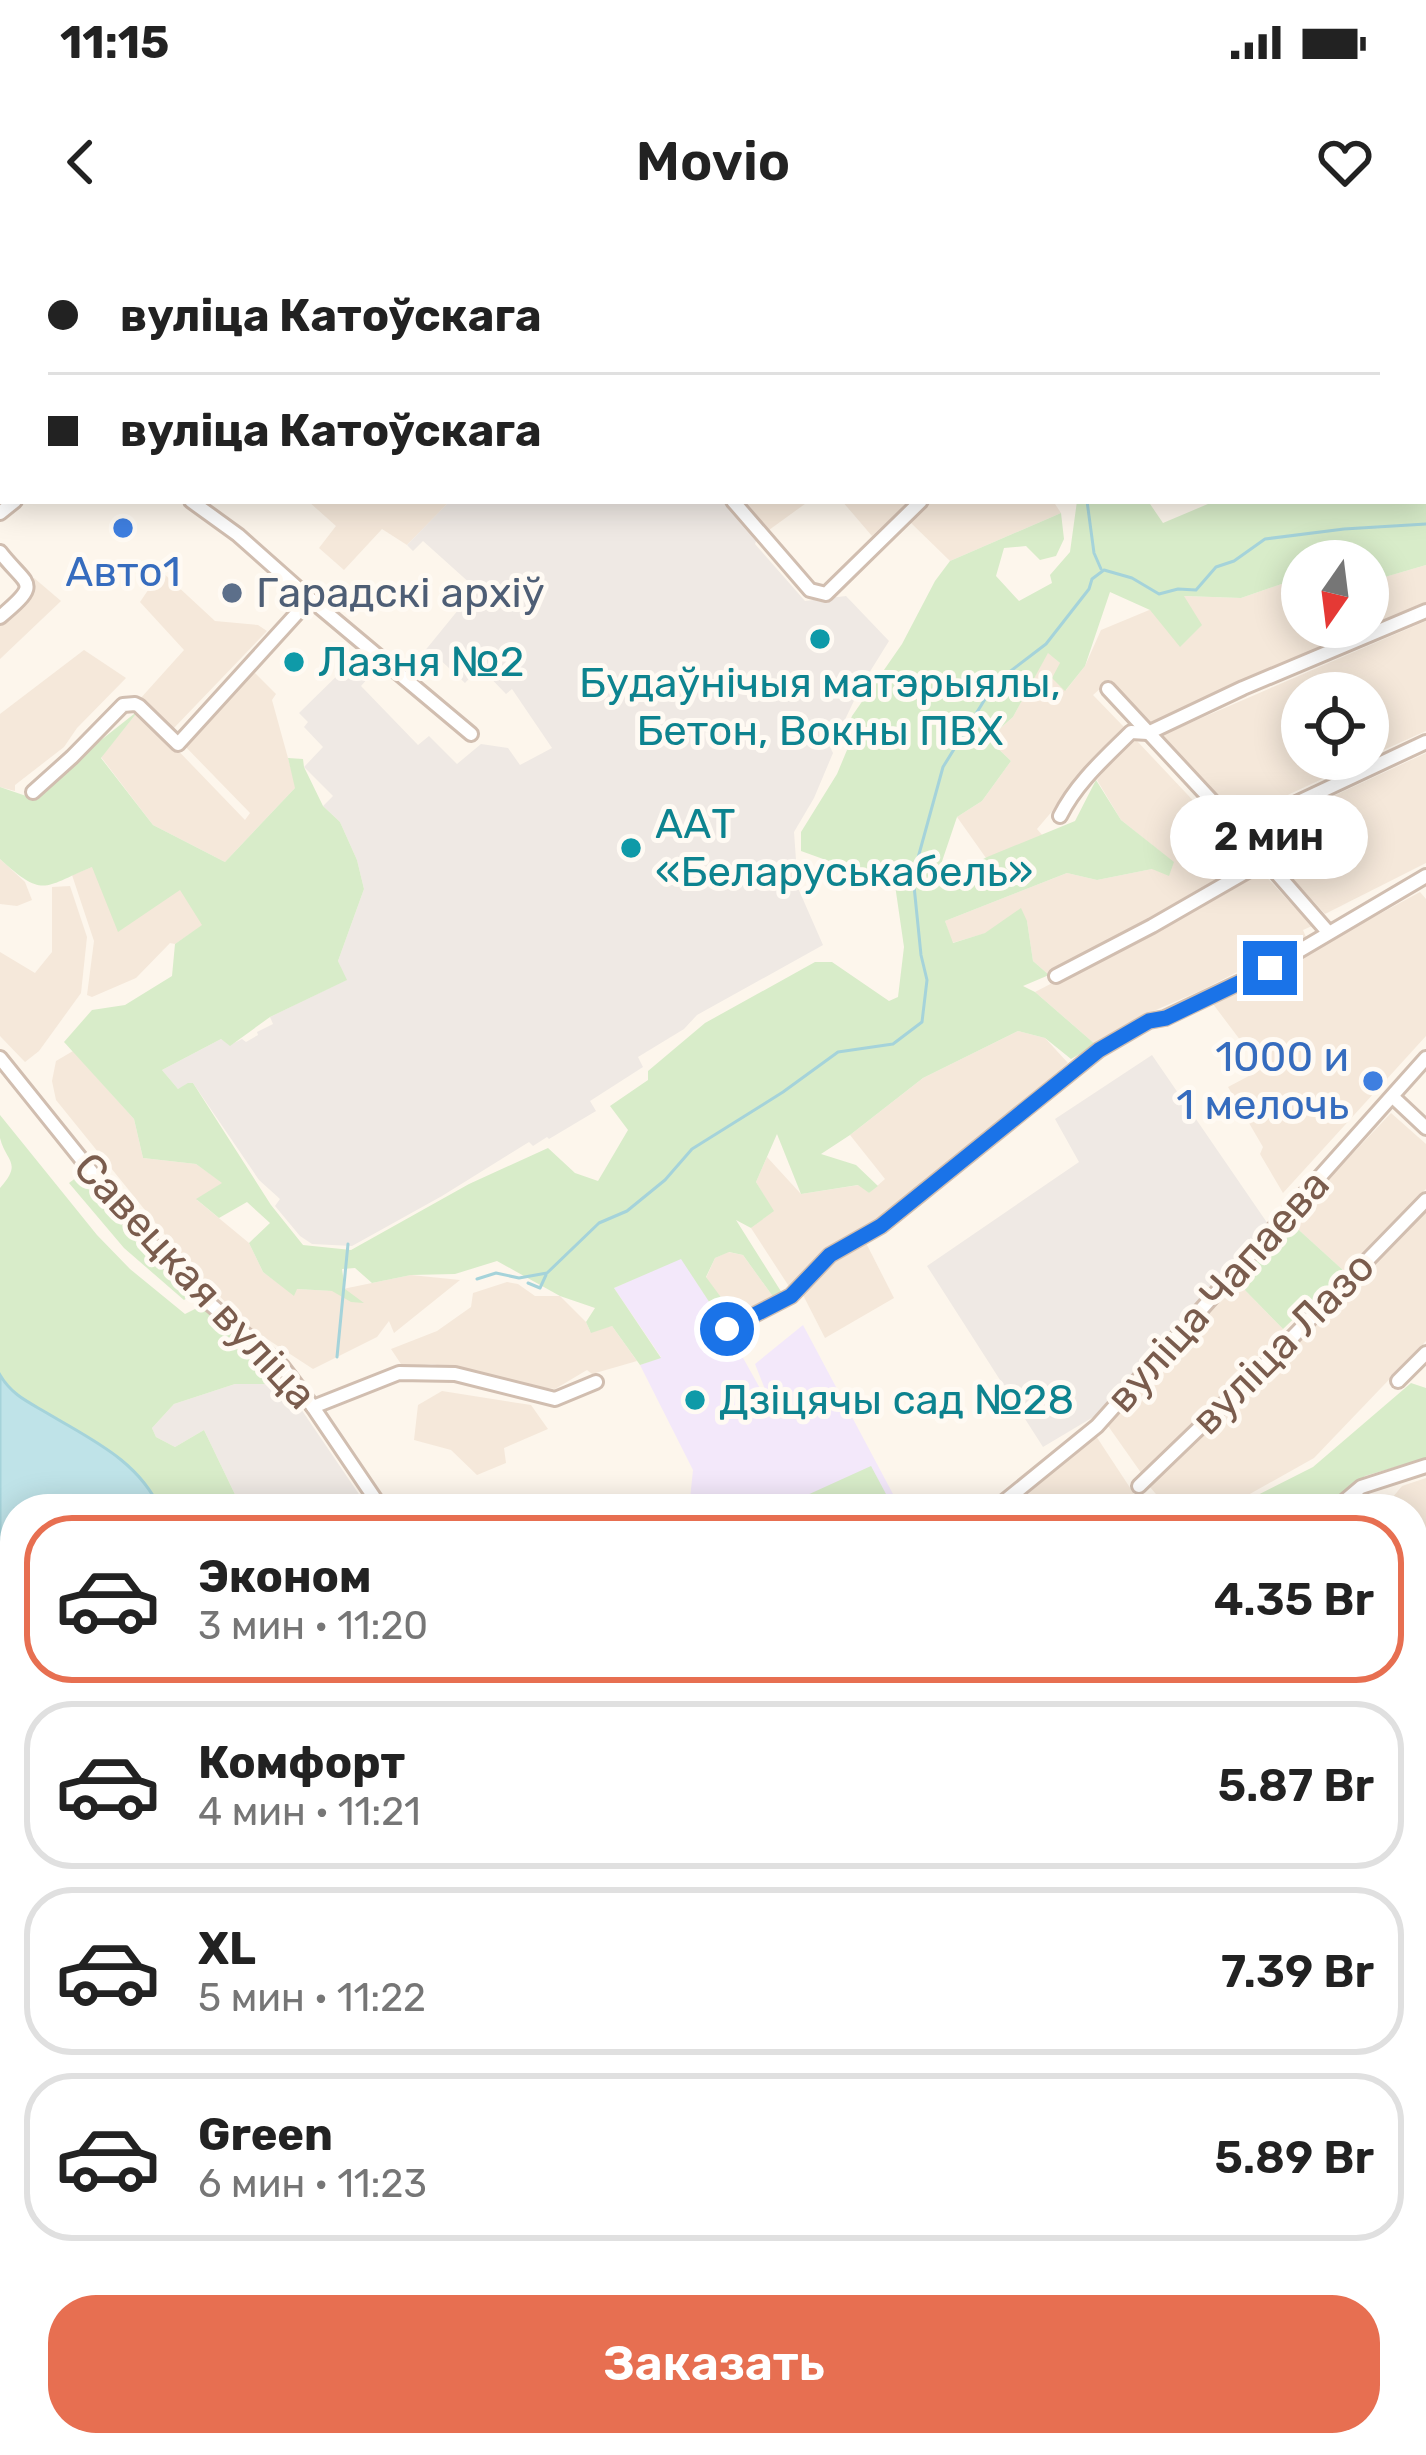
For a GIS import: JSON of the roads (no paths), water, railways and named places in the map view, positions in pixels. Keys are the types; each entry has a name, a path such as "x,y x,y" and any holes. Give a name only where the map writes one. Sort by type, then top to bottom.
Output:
{"street":[{"path":"197,504 471,734"},
{"path":"737,504 810,590 826,594 918,504"},
{"path":"0,552 26,578 28,588 0,617"},
{"path":"33,792 115,710 129,703 139,706 178,744 310,599"},
{"path":"1060,816 1070,796 1132,732 1148,733 1426,611"},
{"path":"1108,689 1328,932"},
{"path":"1239,830 1426,742"},
{"path":"1056,976 1265,861"},
{"path":"727,1329 791,1296 830,1255 881,1226 1099,1050 1149,1021 1166,1018 1270,968 1426,876"},
{"name":"Савецкая вуліца","path":"0,1058 140,1231 201,1296 282,1366 372,1494"},
{"name":"вуліца Чапаева","path":"1013,1494 1097,1426 1426,1058"},
{"path":"1393,1097 1426,1128"},
{"name":"вуліца Лазо","path":"1138,1486 1426,1200"},
{"path":"1398,1381 1426,1353"},
{"path":"313,1407 399,1373 454,1373 555,1399 596,1382"},
{"path":"1353,1494 1426,1466"}],"water":[{"path":"0,1375 23,1399 128,1466 152,1494 0,1494"}],"waterway":[{"path":"1087,504 1101,569"},
{"path":"477,1279 496,1273 519,1278 547,1273 599,1223 627,1211 665,1180 692,1149 838,1052 893,1044 922,1022 927,980 913,876 943,767 995,683 1046,644 1092,579 1104,570 1132,578 1159,594 1196,590 1216,567 1234,561 1265,539 1426,524"},
{"path":"337,1357 348,1244"},
{"path":"528,1283 540,1288 546,1275"}],"place":[{"name":"Авто1","path":"123,528"},
{"name":"Гарадскі архіў","path":"232,593"},
{"name":"Будаўнічыя матэрыялы, Бетон, Вокны ПВХ","path":"820,639"},
{"name":"Лазня №2","path":"294,662"},
{"name":"ААТ «Беларуськабель»","path":"631,848"},
{"name":"1000 и 1 мелочь","path":"1373,1081"},
{"name":"Дзіцячы сад №28","path":"695,1400"}]}
